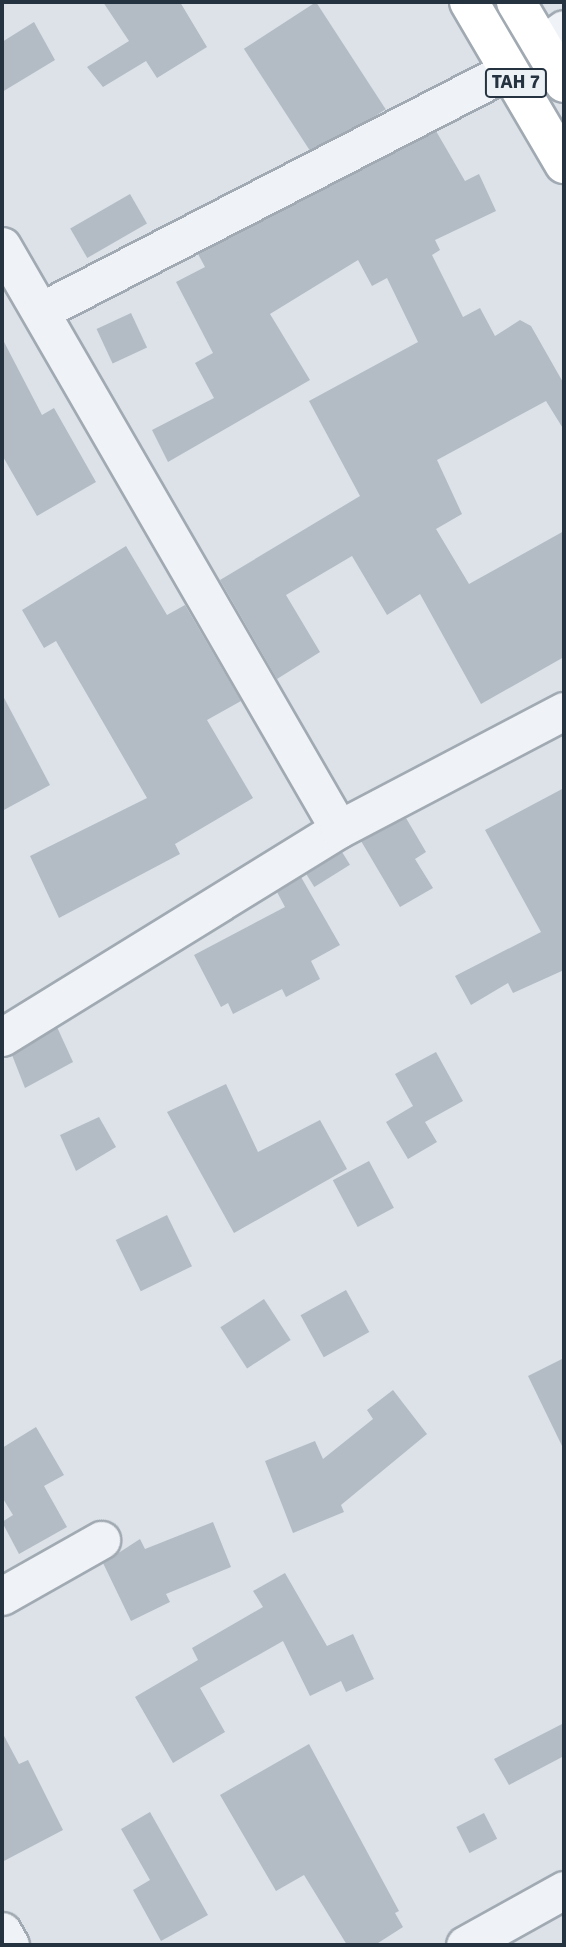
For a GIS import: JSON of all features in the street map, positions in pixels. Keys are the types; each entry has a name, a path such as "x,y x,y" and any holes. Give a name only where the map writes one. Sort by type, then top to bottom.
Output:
{"highway":[{"name":"TAH 7","path":"469,2 564,164"},
{"name":"TAH 7","path":"516,2 553,37 564,83"}],"street":[{"path":"41,311 509,70"},
{"path":"2,246 339,829"},
{"path":"2,1037 339,829 564,711"},
{"path":"2,1596 100,1540"},
{"path":"488,1939 564,1890"},
{"path":"2,1931 10,1945"}],"building":[{"path":"103,2 180,2 207,47 157,78 146,61 103,87 87,67 129,41"},
{"path":"316,2 386,109 314,156 244,49"},
{"path":"34,22 55,60 2,92 2,42"},
{"path":"436,131 465,181 479,174 496,211 435,240 440,250 432,255 463,317 480,308 495,336 520,320 531,326 564,384 564,430 546,401 437,460 462,514 436,529 469,584 564,531 564,657 481,704 420,594 387,615 352,556 286,595 320,652 277,679 220,580 360,496 309,401 418,342 387,278 372,286 358,260 270,314 310,380 168,462 152,430 214,398 195,363 213,353 176,282 205,267 198,254"},
{"path":"130,194 147,223 87,258 70,228"},
{"path":"131,313 147,347 113,363 97,329"},
{"path":"2,338 42,415 54,408 96,482 37,516 2,455"},
{"path":"126,546 167,615 185,605 241,701 207,720 253,798 175,844 180,854 59,918 30,856 147,798 56,641 44,648 22,610"},
{"path":"2,694 50,785 2,811"},
{"path":"564,788 564,970 513,993 508,983 471,1005 455,976 541,932 485,830"},
{"path":"406,818 426,852 415,859 433,888 400,907 361,841"},
{"path":"342,852 350,865 314,887 306,874"},
{"path":"301,877 340,945 311,961 320,979 286,997 282,989 233,1014 228,1003 221,1007 194,955 285,907 277,892"},
{"path":"57,1027 73,1062 25,1088 12,1055"},
{"path":"436,1052 463,1101 425,1122 437,1142 408,1159 386,1122 413,1106 395,1074"},
{"path":"226,1084 258,1152 320,1120 347,1169 234,1233 167,1112"},
{"path":"99,1117 116,1147 76,1171 60,1135"},
{"path":"369,1161 394,1208 358,1227 333,1180"},
{"path":"167,1215 192,1266 141,1291 116,1240"},
{"path":"346,1290 369,1332 324,1357 301,1315"},
{"path":"264,1299 291,1340 247,1368 220,1327"},
{"path":"564,1358 564,1450 528,1376"},
{"path":"393,1390 427,1434 341,1505 344,1512 293,1533 265,1461 315,1441 323,1459 373,1419 367,1410"},
{"path":"36,1427 64,1475 44,1486 67,1527 19,1554 2,1522 13,1515 2,1497 2,1448"},
{"path":"213,1522 231,1567 166,1594 170,1602 131,1621 103,1563 140,1539 145,1549"},
{"path":"285,1573 327,1646 353,1634 374,1679 346,1692 341,1681 310,1696 283,1641 200,1688 225,1732 173,1763 135,1697 198,1660 192,1648 263,1607 253,1591"},
{"path":"564,1723 564,1756 509,1785 494,1759"},
{"path":"2,1732 19,1764 28,1760 63,1830 2,1862"},
{"path":"309,1744 399,1911 395,1913 403,1927 375,1945 347,1945 304,1875 276,1891 220,1795"},
{"path":"150,1812 208,1915 161,1941 133,1890 150,1880 121,1829"},
{"path":"484,1813 497,1839 470,1853 456,1827"}]}
